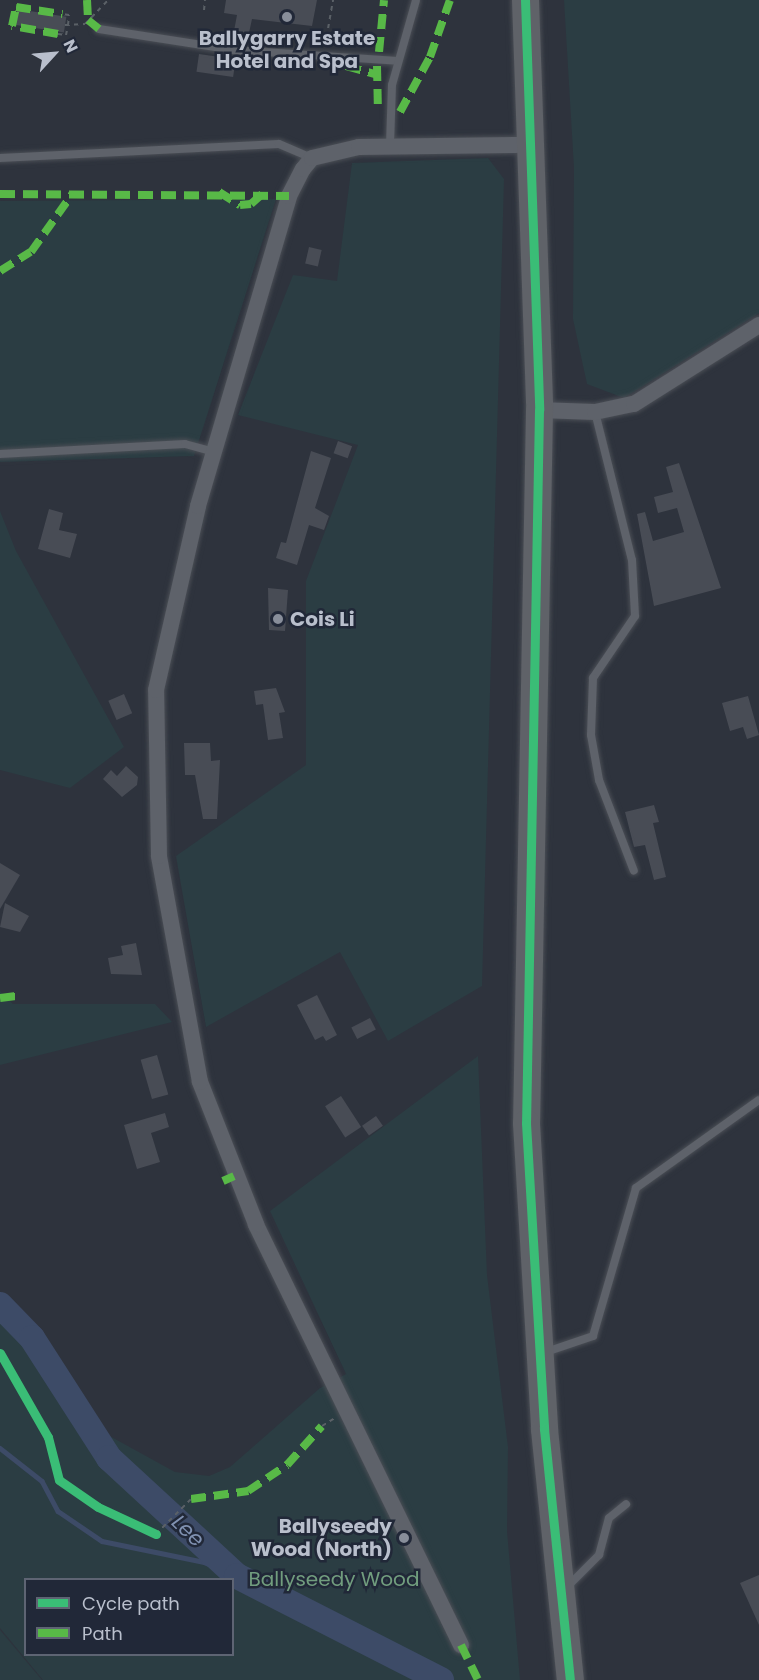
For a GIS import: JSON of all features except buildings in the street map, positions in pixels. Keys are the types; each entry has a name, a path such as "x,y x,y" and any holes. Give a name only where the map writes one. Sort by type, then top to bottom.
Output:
{"highway":[{"path":"525,0 533,145 539,410 526,1123 539,1354 570,1680"}],"street":[{"path":"461,1645 256,1224 194,1060 159,856 154,745 156,690 172,600 289,196 312,158 390,145 533,145"},
{"path":"539,410 595,412 634,404 759,325"}],"lane":[{"path":"390,145 388,112 398,61 416,0"},
{"path":"99,29 234,50 398,61"},
{"path":"0,158 279,144 312,158"},
{"path":"595,412 632,560 635,616 593,678 591,735 599,780 634,871"},
{"path":"0,454 185,444 214,452"},
{"path":"539,1354 593,1336 636,1188 759,1100"},
{"path":"561,1592 584,1576 599,1555 609,1518 626,1504"}],"path":[{"path":"67,25 92,20 108,0"},
{"path":"204,10 205,0"},
{"path":"325,48 333,0"},
{"path":"58,34 66,35 69,15 62,14"},
{"path":"156,1534 191,1499"}],"green space":[{"path":"564,0 759,0 759,313 624,398 587,384 573,319 574,168"},
{"path":"488,158 504,179 482,986 388,1041 340,952 206,1027 176,856 306,765 306,581 358,445 238,415 293,275 337,281 352,163"},
{"path":"276,199 194,456 0,462 0,201"},
{"path":"0,511 16,551 124,747 70,788 0,770"},
{"path":"0,991 13,1004 155,1004 172,1022 0,1065"},
{"name":"Ballyseedy Wood","path":"478,1056 487,1275 508,1447 507,1531 520,1680 43,1680 0,1628 0,1293 38,1332 106,1434 175,1472 209,1476 230,1467 320,1388 346,1374 270,1211"},
{"path":"0,1630 42,1680 0,1680"}],"waterway":[{"name":"Lee","path":"0,1305 32,1338 109,1458 237,1576 441,1680"},
{"path":"0,1448 42,1481 58,1511 102,1541 204,1562 237,1576"}],"marked path":[{"path":"87,0 88,20 99,29"},
{"path":"379,52 384,0"},
{"path":"400,112 430,57 450,0"},
{"path":"58,34 12,26 16,7 62,14"},
{"path":"324,60 375,74"},
{"path":"377,66 378,112"},
{"path":"219,192 240,205 251,204 262,194"},
{"path":"0,271 31,252 73,193"},
{"path":"0,194 289,196"},
{"path":"0,998 16,996"},
{"path":"223,1181 234,1176"},
{"path":"191,1499 248,1491 287,1465 322,1426"},
{"path":"461,1645 478,1680"}],"cycle path":[{"path":"525,0 539,410 526,1123 544,1429 570,1680"},
{"path":"0,1353 48,1437 59,1480 98,1507 156,1534"}],"place":[{"name":"Ballygarry Estate Hotel and Spa","path":"287,17"},
{"name":"Cois Li","path":"278,619"},
{"name":"Ballyseedy Wood (North)","path":"404,1538"}]}
